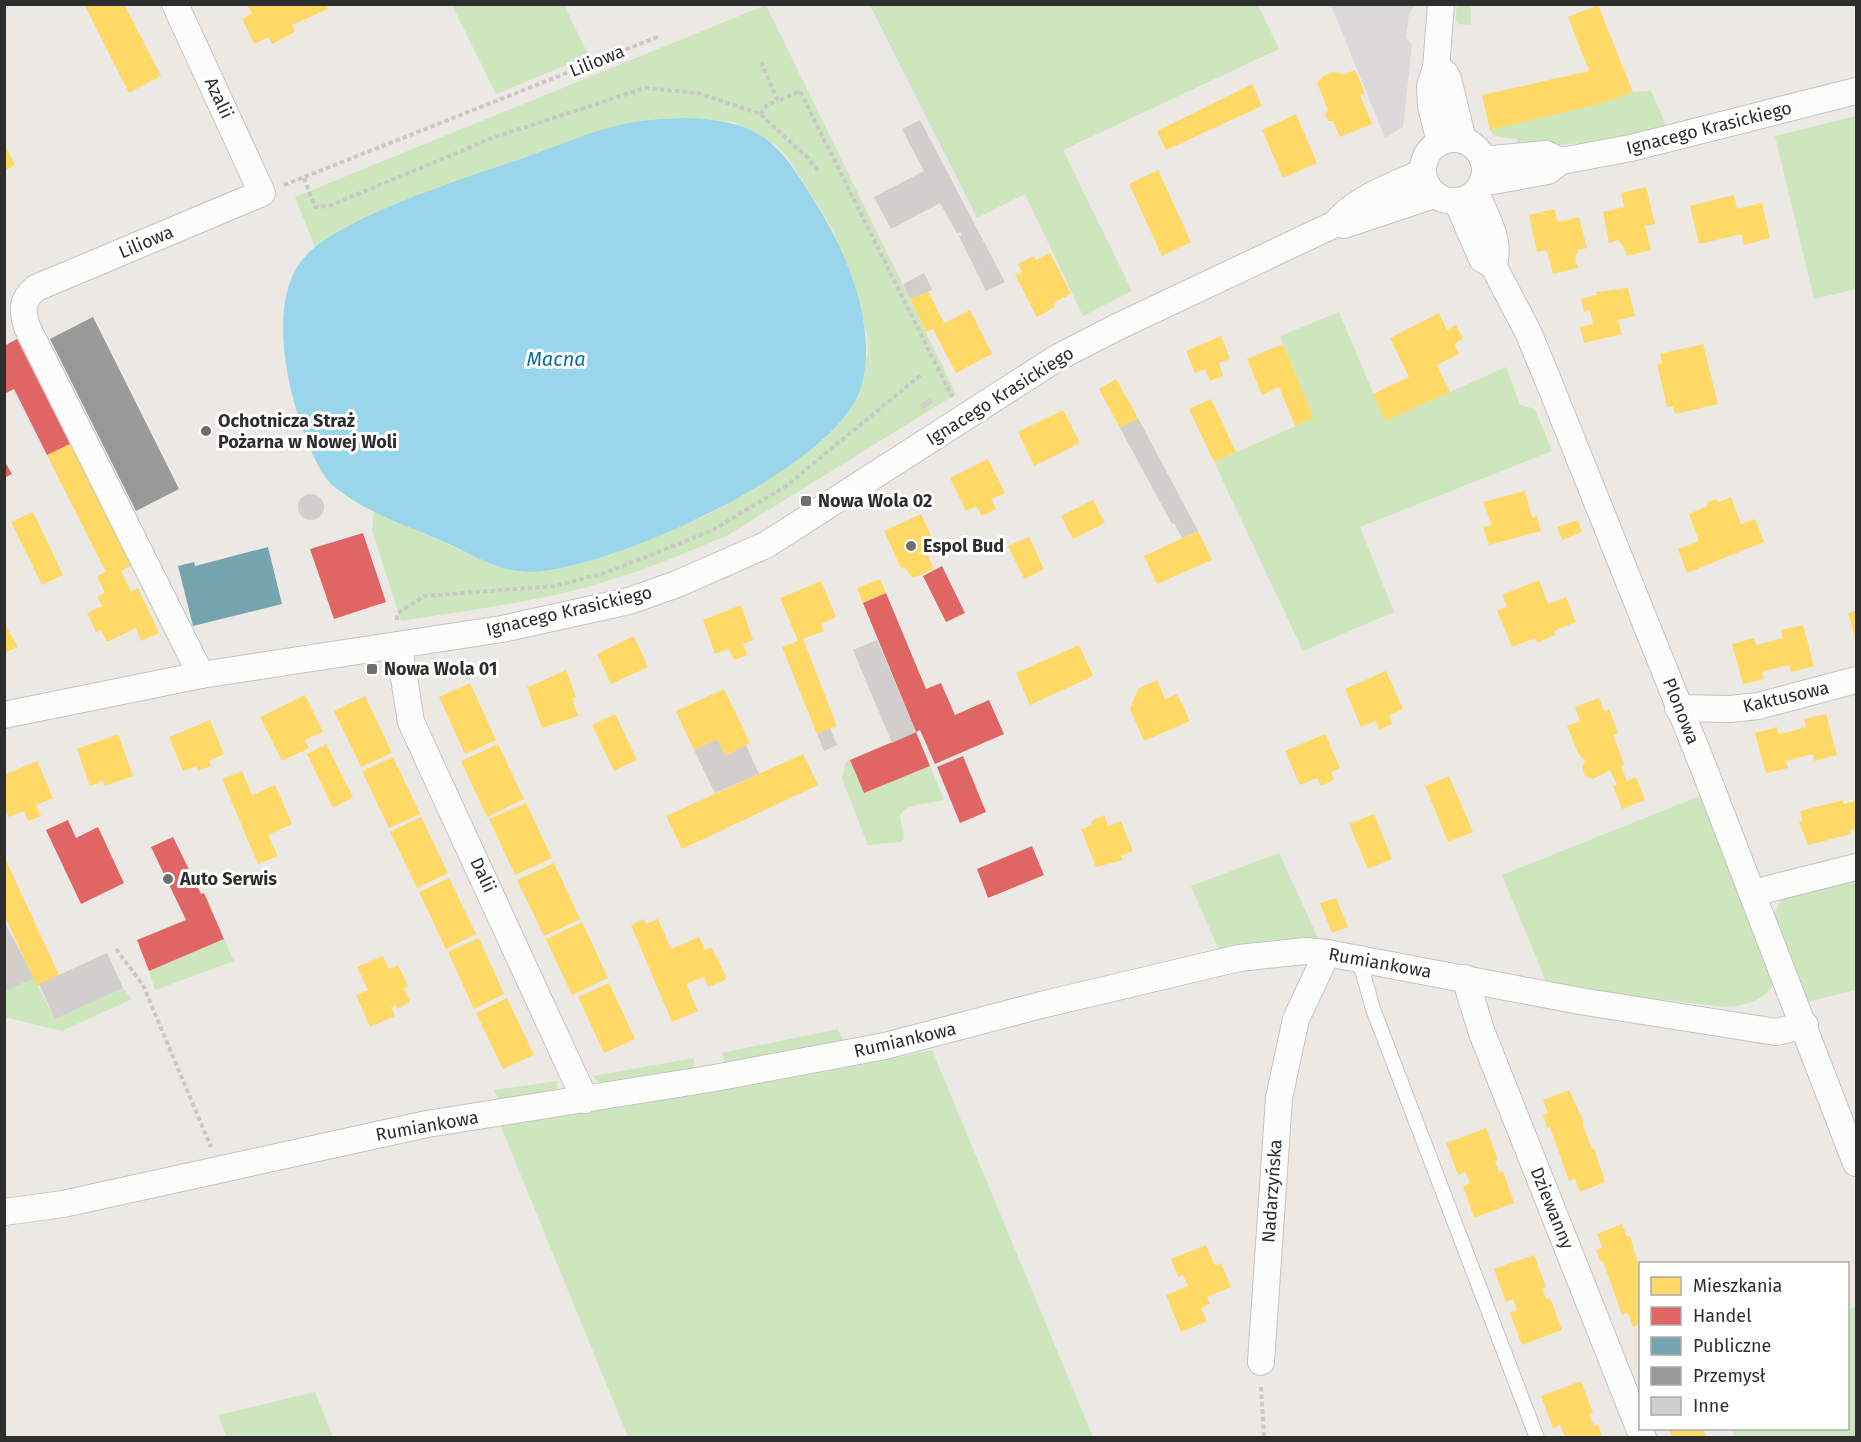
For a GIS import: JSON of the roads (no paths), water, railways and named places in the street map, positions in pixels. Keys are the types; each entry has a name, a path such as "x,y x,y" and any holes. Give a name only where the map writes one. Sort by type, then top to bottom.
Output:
{"street":[{"name":"Azalii","path":"175,4 262,193"},
{"path":"1441,4 1436,68 1444,73 1448,80 1451,141"},
{"name":"Ignacego Krasickiego","path":"1335,224 1349,225 1466,186 1548,171 1561,161 1641,146 1857,91"},
{"path":"1423,172 1425,157 1451,141 1473,145 1466,186"},
{"name":"Ignacego Krasickiego","path":"4,715 398,636 502,629 629,601 710,571 766,545 812,517 1057,358 1115,328 1335,224 1343,214 1361,202 1423,172"},
{"name":"Plonowa","path":"1423,172 1427,187 1466,186 1482,259 1493,265 1514,311 1528,332 1550,385 1628,575 1857,1163"},
{"name":"Liliowa","path":"201,675 27,327 22,313 23,302 36,288 262,193"},
{"name":"Dalii","path":"398,636 411,722 585,1100"},
{"name":"Kaktusowa","path":"1678,708 1730,709 1758,706 1857,680"},
{"path":"1753,893 1857,867"},
{"name":"Rumiankowa","path":"4,1212 63,1204 427,1124 585,1100 885,1046 1041,1005 1239,958 1305,951 1465,978 1580,1001 1776,1032 1805,1025"},
{"name":"Nadarzyńska","path":"1260,1362 1279,1098 1296,1019 1327,953"},
{"name":"Dziewanny","path":"1465,978 1482,1033 1639,1427"}],"lane":[{"path":"1359,959 1373,1009 1537,1437"}],"water":[{"name":"Macna","path":"684,118 735,124 769,141 794,170 832,231 858,298 864,322 866,345 865,368 860,390 841,421 808,452 764,483 713,511 660,536 608,555 562,568 526,572 493,565 376,513 330,483 319,467 300,421 286,365 283,337 284,310 289,285 299,264 315,247 370,215 439,187 584,136 627,123"}],"place":[{"name":"Ochotnicza Straż Pożarna w Nowej Woli","path":"206,431"},
{"name":"Nowa Wola 02","path":"806,501"},
{"name":"Espol Bud","path":"911,546"},
{"name":"Nowa Wola 01","path":"372,669"},
{"name":"Auto Serwis","path":"168,879"}]}
